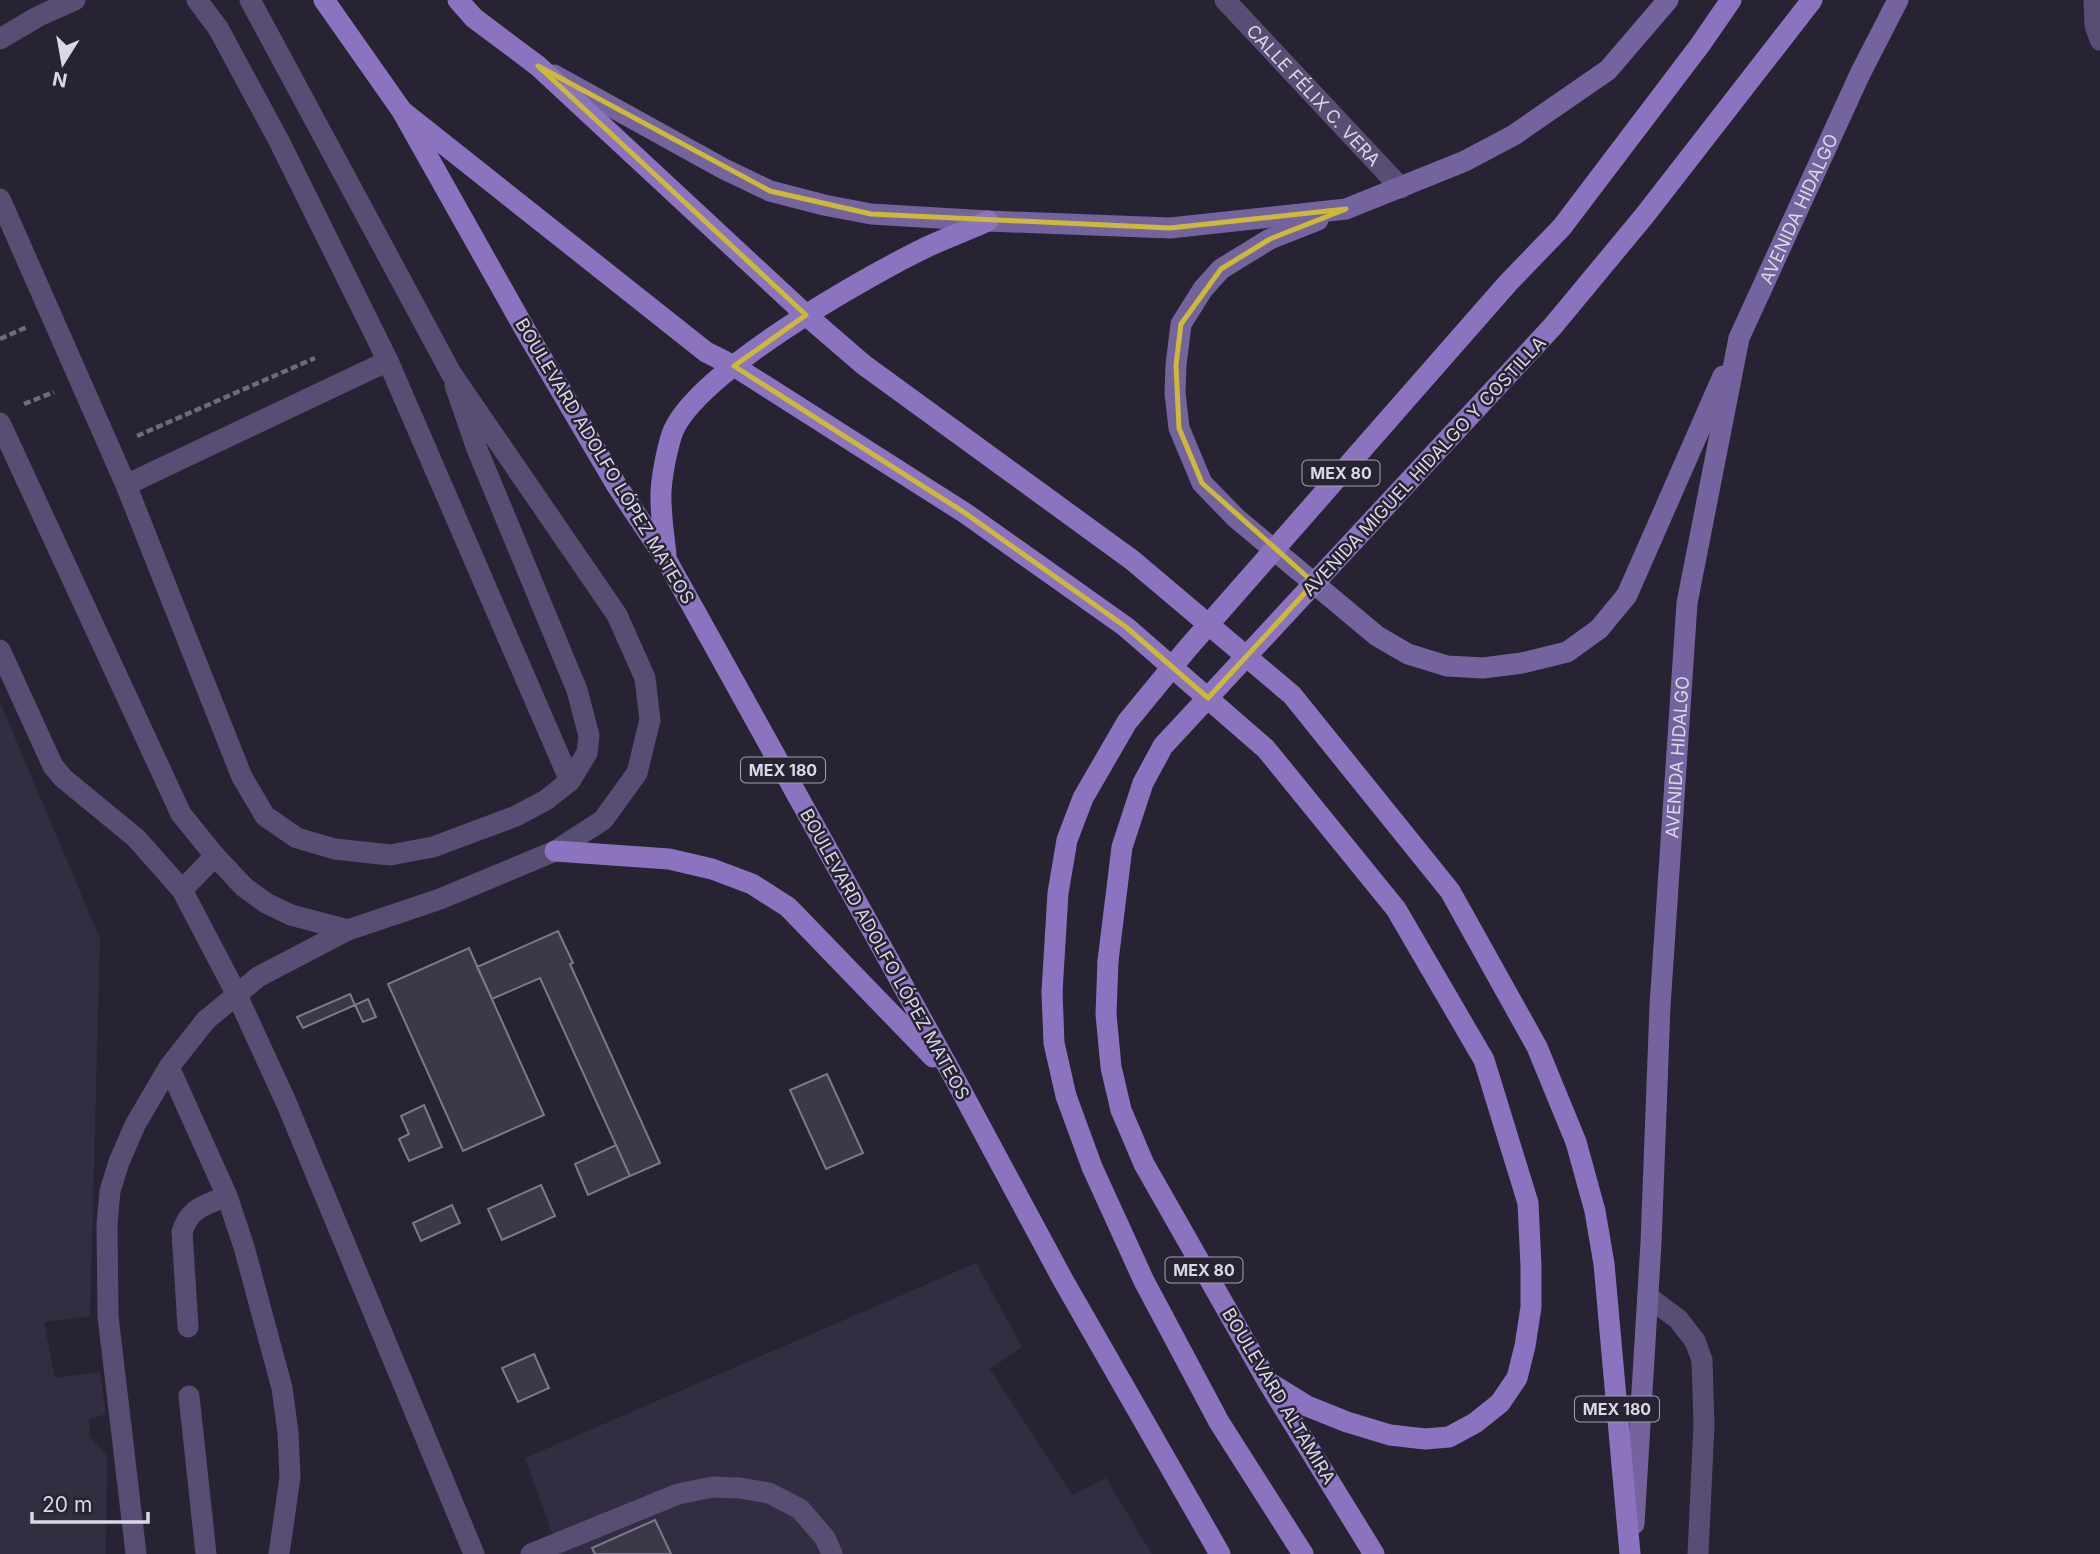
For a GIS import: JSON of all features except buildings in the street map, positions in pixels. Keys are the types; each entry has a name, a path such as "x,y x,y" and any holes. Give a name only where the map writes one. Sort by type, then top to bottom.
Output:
{"main road":[{"name":"BOULEVARD ADOLFO LÓPEZ MATEOS","path":"324,0 402,111 610,474 666,559 956,1081 1063,1280 1220,1554"},
{"name":"MEX 180","path":"458,0 474,18 538,66 806,315 864,365 1132,560 1292,695 1450,891 1537,1047 1576,1142 1595,1211 1604,1264 1631,1554"},
{"name":"MEX 80","path":"1303,1554 1219,1422 1144,1281 1098,1180 1066,1096 1054,1043 1052,992 1058,893 1067,840 1083,798 1127,722 1187,649 1490,304 1562,227 1731,0"},
{"name":"AVENIDA MIGUEL HIDALGO Y COSTILLA","path":"1108,961 1122,847 1143,783 1163,746 1553,326 1644,215 1812,0"},
{"path":"402,111 706,352 734,366 964,513 1126,627 1266,749 1396,909 1484,1060 1528,1203 1531,1307 1517,1378 1500,1403 1475,1423 1449,1437 1425,1439 1391,1435 1347,1422 1307,1406 1268,1382"},
{"path":"666,559 661,491 673,432 685,411 734,366 806,315 928,246 988,222"},
{"path":"555,851 669,859 712,869 752,884 788,907 956,1081"},
{"name":"BOULEVARD ALTAMIRA","path":"1108,961 1106,1014 1111,1067 1121,1110 1143,1164 1268,1382 1374,1554"}],"street":[{"path":"0,40 39,16 75,0"},
{"path":"197,0 218,28 279,141 388,361 570,782"},
{"path":"136,1554 108,1316 107,1224 110,1191 118,1162 135,1125 169,1067 206,1020 258,977 348,930 440,899 555,851 603,820 637,773 650,720 645,678 617,615 451,373 250,0"},
{"name":"CALLE FÉLIX C. VERA","path":"1225,0 1401,188"},
{"path":"1668,0 1608,70 1514,135 1465,161 1270,239 1221,269 1203,289 1181,324 1175,393 1179,428 1202,483 1236,518 1377,636 1408,654 1447,666 1483,668 1522,663 1567,652 1599,629 1627,595 1740,338"},
{"name":"AVENIDA HIDALGO","path":"1631,1554 1648,1297 1660,1006 1687,603 1740,338 1860,74 1899,0"},
{"path":"2094,0 2095,24 2100,40"},
{"path":"538,66 724,169 770,191 871,214 988,222 1170,228 1346,209"},
{"path":"0,199 127,485 242,777 265,816 297,838 335,849 390,855 433,847 516,816 546,800 570,782 587,753 589,736 578,690 477,449 451,373"},
{"path":"127,485 388,361"},
{"path":"0,423 181,814 244,887 266,903 291,915 348,930"},
{"path":"0,650 53,766 63,778 136,838 182,890 236,993 286,1102 474,1554"},
{"path":"182,890 215,856"},
{"path":"169,1067 227,1196 244,1247 282,1388 290,1477 279,1554"},
{"path":"188,1327 182,1232 187,1217 195,1209 227,1196"},
{"path":"1648,1297 1678,1319 1695,1341 1702,1360 1704,1424 1699,1554"},
{"path":"189,1396 206,1554"},
{"path":"530,1554 678,1494 713,1487 769,1493 800,1509 825,1538 832,1554"}],"path":[{"path":"110,447 324,355"},
{"path":"23,405 81,381"}],"highlighted area":[{"path":"538,66 770,191 871,214 1170,228 1346,209 1270,239 1221,269 1181,324 1176,365 1179,428 1202,483 1314,583 1208,698 1126,627 965,513 734,366 806,315"}],"shaded area":[{"path":"0,702 100,939 90,1316 44,1322 55,1378 100,1372 106,1414 89,1419 90,1437 107,1455 106,1554 0,1554"},
{"path":"976,1263 1022,1347 990,1369 1072,1495 1106,1478 1152,1554 560,1554 525,1458"}]}
